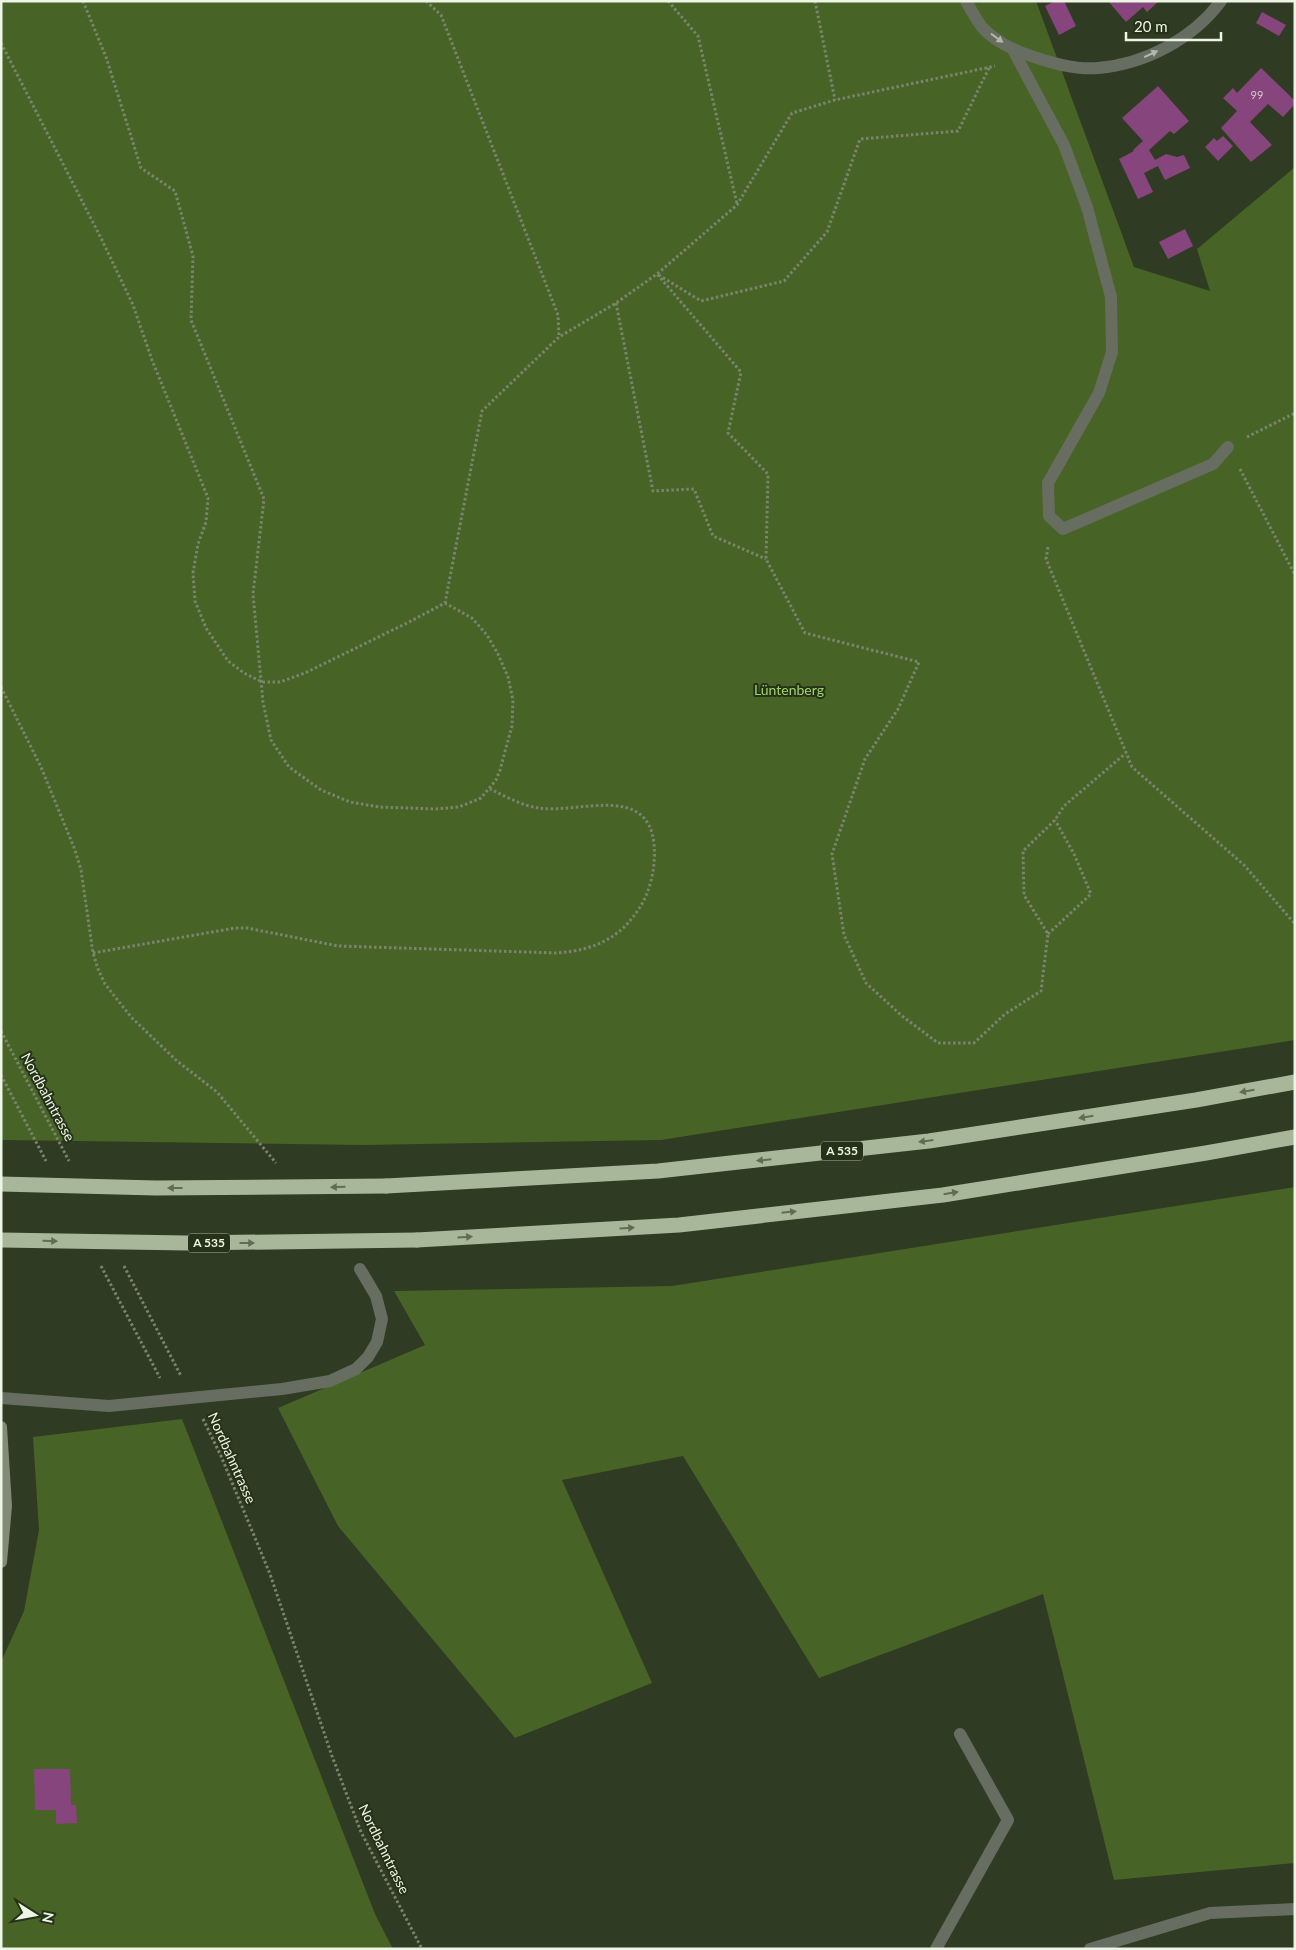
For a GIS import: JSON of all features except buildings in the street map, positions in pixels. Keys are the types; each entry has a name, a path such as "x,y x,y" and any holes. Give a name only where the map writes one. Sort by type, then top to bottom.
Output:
{"highway":[{"name":"A 535","path":"1,1184 176,1188 386,1186 658,1171 919,1142 1196,1100 1295,1082"},
{"name":"A 535","path":"1,1240 187,1243 416,1240 679,1225 942,1195 1295,1137"}],"street":[{"path":"966,1 983,28 1013,50 1055,64 1097,68 1140,59 1180,40 1210,16 1221,1"},
{"path":"1013,50 1064,145 1087,207 1110,297 1112,352 1100,393 1048,483 1049,516 1063,528 1213,464 1228,447"},
{"path":"1,1398 109,1406 282,1389 330,1381 356,1369 368,1357 377,1342 382,1319 376,1296 360,1269"},
{"path":"1,1427 6,1506 1,1562"},
{"path":"936,1949 1008,1820 960,1734"},
{"path":"1090,1949 1210,1913 1295,1909"}],"path":[{"path":"83,1 106,57 141,168 175,191 193,256 191,320 264,499 253,594 263,702 271,740 289,767 321,790 350,802 379,807 436,809 458,807 481,798 490,789 500,770 512,726 513,700 508,677 498,654 472,618 444,603"},
{"path":"426,1 441,15 558,315 559,337"},
{"path":"668,1 698,36 737,205"},
{"path":"815,1 835,100"},
{"path":"1,43 102,240 133,305 152,360 208,498 206,522 198,544 193,572 195,601 206,628 228,661 244,674 262,682 280,682 305,673 444,603"},
{"path":"444,603 482,411 559,337 616,303 657,274 737,205 792,113 835,100 989,68 1004,63 1013,50"},
{"path":"657,274 701,301 784,282 827,232 860,139 958,131 989,68"},
{"path":"657,274 741,372 728,433 768,474 766,559 805,633 919,662 898,709 865,758 832,854 844,935 866,983 902,1016 938,1043 974,1043 1005,1014 1041,991 1048,934 1024,895 1023,851 1055,820 1064,806 1126,753"},
{"path":"616,303 653,491 694,489 713,536 766,559"},
{"path":"1295,413 1228,447 1295,575"},
{"path":"1063,528 1049,538 1046,559 1132,767 1244,865 1295,924"},
{"path":"1,687 40,767 75,850 81,870 93,953 105,984 131,1017 177,1061 217,1092 282,1171"},
{"path":"93,953 216,931 247,928 338,946 557,953 579,951 594,947 622,929 633,918 644,901 650,885 654,850 649,824 640,814 629,808 616,805 537,808 490,789"},
{"path":"1048,934 1091,894 1074,854 1055,820"},
{"name":"Nordbahntrasse","path":"1,1031 70,1162"},
{"name":"Nordbahntrasse","path":"120,1258 221,1456 270,1574 332,1756 361,1832 422,1949"}],"green space":[{"name":"Lüntenberg","path":"1,1 1036,1 1134,267 1210,291 1197,249 1295,167 1295,1040 661,1140 363,1145 1,1140"},
{"path":"1295,1187 1295,1863 1114,1880 1043,1594 819,1678 683,1456 562,1480 652,1683 515,1738 338,1526 278,1408 425,1345 394,1291 672,1286"},
{"path":"182,1419 375,1914 393,1949 1,1949 1,1662 24,1611 39,1530 33,1437"}]}
